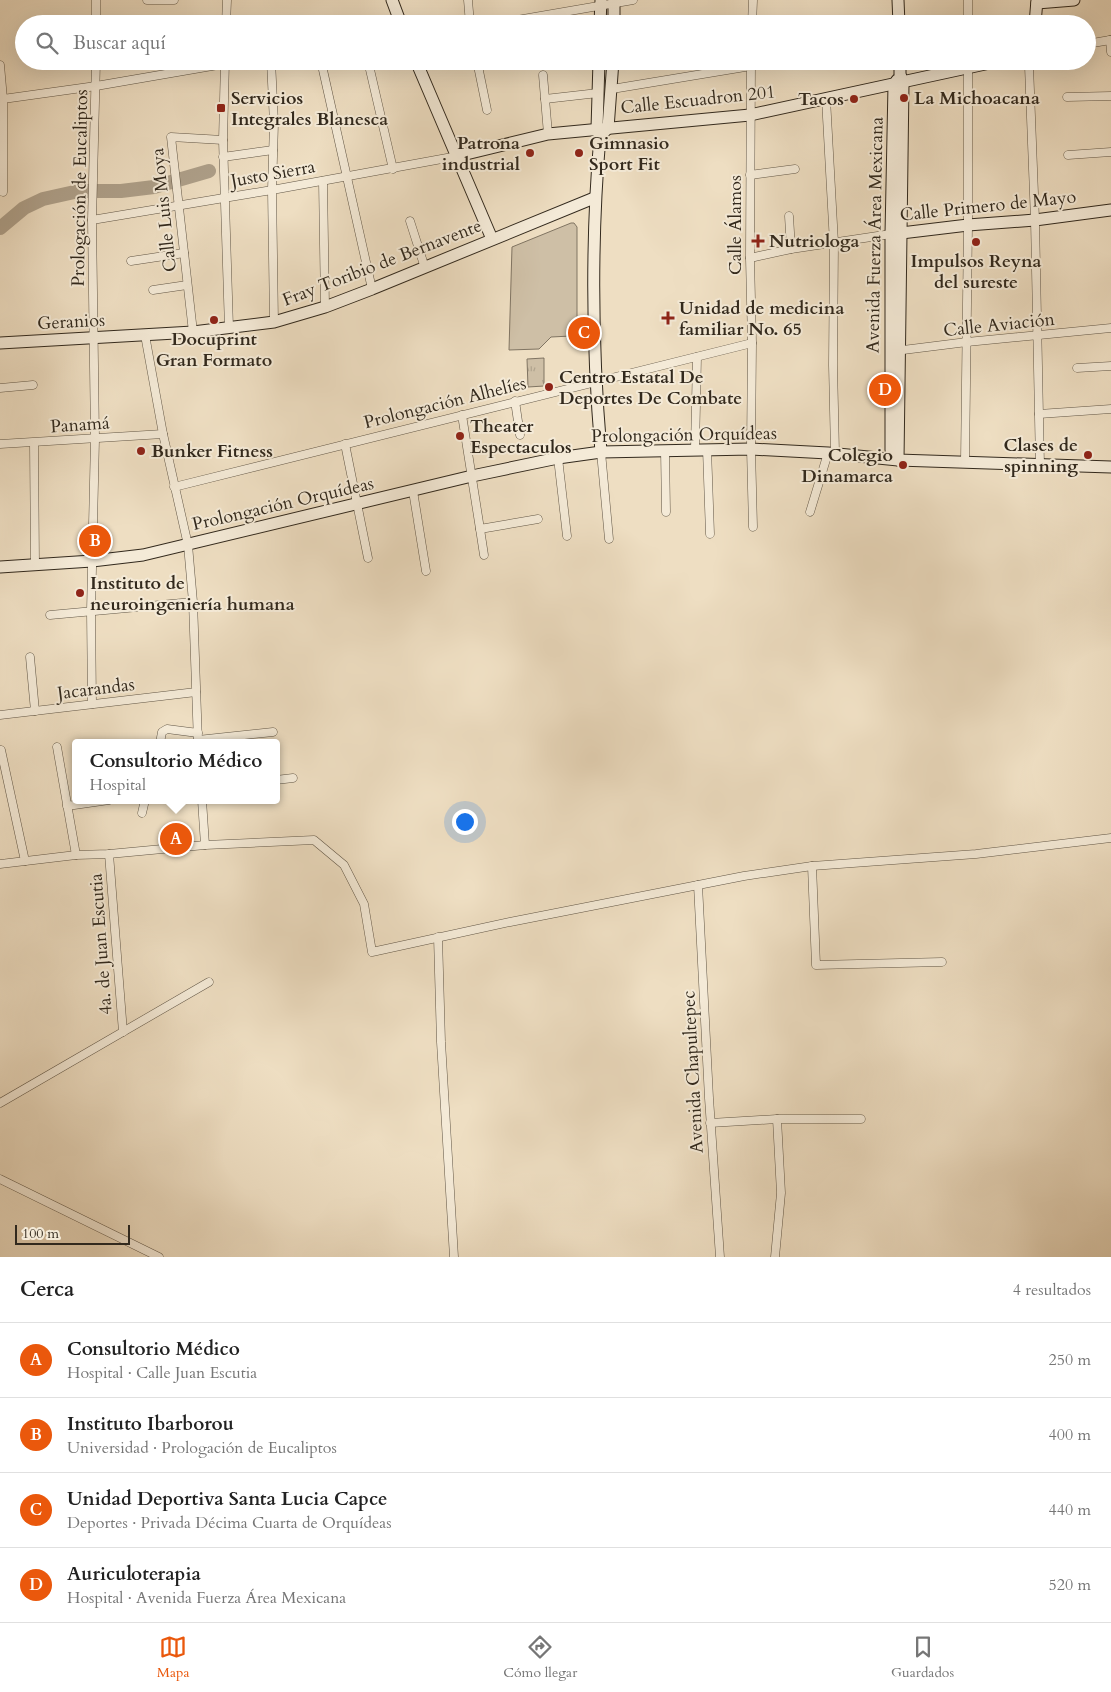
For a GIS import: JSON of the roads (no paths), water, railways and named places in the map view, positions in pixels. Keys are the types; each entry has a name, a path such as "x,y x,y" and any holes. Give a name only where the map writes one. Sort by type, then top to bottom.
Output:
{"street":[{"path":"96,0 96,15"},
{"path":"147,0 174,0"},
{"path":"226,0 226,15"},
{"path":"392,0 398,15"},
{"path":"468,0 469,15"},
{"path":"537,15 600,2 633,0"},
{"path":"752,15 753,0"},
{"path":"898,0 899,15"},
{"path":"968,0 968,15"},
{"path":"1036,15 1037,2 1074,0"},
{"path":"614,1 614,15"},
{"path":"600,2 600,15"},
{"path":"1096,42 1111,40 1111,52"},
{"path":"0,66 3,99 3,192"},
{"name":"Prologación de Eucaliptos","path":"92,704 91,611 94,338 92,220 96,70"},
{"path":"3,99 96,86 186,70"},
{"path":"225,70 223,158 229,328"},
{"path":"272,70 274,322"},
{"path":"323,70 372,288"},
{"path":"370,70 393,169"},
{"path":"420,70 492,239"},
{"path":"479,70 487,110"},
{"path":"599,70 598,93 602,131"},
{"path":"609,539 595,381 594,198 602,131 612,89 612,70"},
{"path":"612,89 714,70"},
{"name":"Calle Álamos","path":"751,70 750,258 753,527"},
{"name":"Avenida Fuerza Área Mexicana","path":"894,459 900,70"},
{"name":"Calle Escuadron 201","path":"458,156 548,134 602,131 750,116 946,70"},
{"path":"965,462 968,70"},
{"path":"1030,70 1040,465"},
{"path":"543,75 548,134"},
{"path":"545,99 598,93"},
{"path":"1067,97 1111,96"},
{"path":"810,512 832,453 834,243 826,99"},
{"name":"Calle Luis Moya","path":"193,332 171,137 223,140"},
{"path":"223,158 273,150"},
{"path":"1068,156 1111,152"},
{"name":"Justo Sierra","path":"92,220 393,169 458,156"},
{"path":"750,175 795,169"},
{"path":"323,181 324,307"},
{"name":"Fray Toribio de Bernavente","path":"145,335 193,332 274,322 324,307 425,268 594,198"},
{"name":"Calle Primero de Mayo","path":"750,258 791,249 896,234 968,225 1035,220 1111,210"},
{"path":"789,216 791,249"},
{"path":"410,221 425,268"},
{"path":"131,261 184,253"},
{"path":"153,290 187,285"},
{"name":"Calle Aviación","path":"895,351 1111,328"},
{"path":"145,335 163,434 188,545 198,738"},
{"name":"Geranios","path":"0,343 145,335"},
{"name":"Prolongación Alhelíes","path":"174,487 752,343"},
{"path":"697,357 701,449 710,534"},
{"path":"1077,368 1111,366"},
{"path":"0,388 33,385"},
{"path":"515,401 520,434"},
{"path":"1039,414 1111,410"},
{"path":"462,415 484,555"},
{"name":"Panamá","path":"0,444 163,434"},
{"path":"34,443 35,565"},
{"path":"345,444 368,558"},
{"name":"Prolongación Orquídeas","path":"0,567 143,556 472,476 558,458 601,452 751,449 832,453 894,459 1111,467"},
{"path":"665,450 666,512"},
{"path":"558,458 567,536"},
{"path":"414,491 426,571"},
{"path":"480,529 538,519"},
{"path":"50,615 192,602"},
{"path":"30,657 35,711"},
{"name":"Jacarandas","path":"0,715 196,692"},
{"path":"161,739 162,732 167,729 198,738 273,732"},
{"path":"57,747 76,855"},
{"path":"0,750 25,861"},
{"path":"280,780 293,778"},
{"path":"67,806 81,804"},
{"path":"142,813 144,804"},
{"path":"202,804 205,845"},
{"path":"0,864 76,855 109,854 205,845 314,840 344,865 364,904 372,952 698,885 812,866 976,854 1111,838"},
{"name":"4a. de Juan Escutia","path":"109,854 122,1032"},
{"path":"812,866 816,965 942,962"},
{"name":"Avenida Chapultepec","path":"698,885 710,1123 720,1257"},
{"path":"438,938 441,1042 454,1257"},
{"path":"0,1103 209,982"},
{"path":"710,1123 777,1119 861,1118"},
{"path":"775,1257 781,1193 777,1119"},
{"path":"0,1179 158,1257"}],"waterway":[{"path":"0,228 24,208 43,199 79,191 121,191 154,187 209,171"}],"place":[{"name":"La Michoacana","path":"904,98"},
{"name":"Tacos","path":"854,99"},
{"name":"Servicios Integrales Blanesca","path":"221,108"},
{"name":"Patrona industrial","path":"530,153"},
{"name":"Gimnasio Sport Fit","path":"579,153"},
{"name":"Nutriologa","path":"758,241"},
{"name":"Impulsos Reyna del sureste","path":"976,242"},
{"name":"Unidad de medicina familiar No. 65","path":"668,318"},
{"name":"Docuprint Gran Formato","path":"214,320"},
{"name":"Unidad Deportiva Santa Lucia Capce","path":"584,333"},
{"name":"Centro Estatal De Deportes De Combate","path":"549,387"},
{"name":"Auriculoterapia","path":"885,390"},
{"name":"Theater Espectaculos","path":"460,436"},
{"name":"Bunker Fitness","path":"141,451"},
{"name":"Clases de spinning","path":"1088,455"},
{"name":"Colegio Dinamarca","path":"903,465"},
{"name":"Instituto Ibarborou","path":"95,541"},
{"name":"Instituto de neuroingeniería humana","path":"80,593"},
{"name":"Consultorio Médico","path":"176,839"}]}
